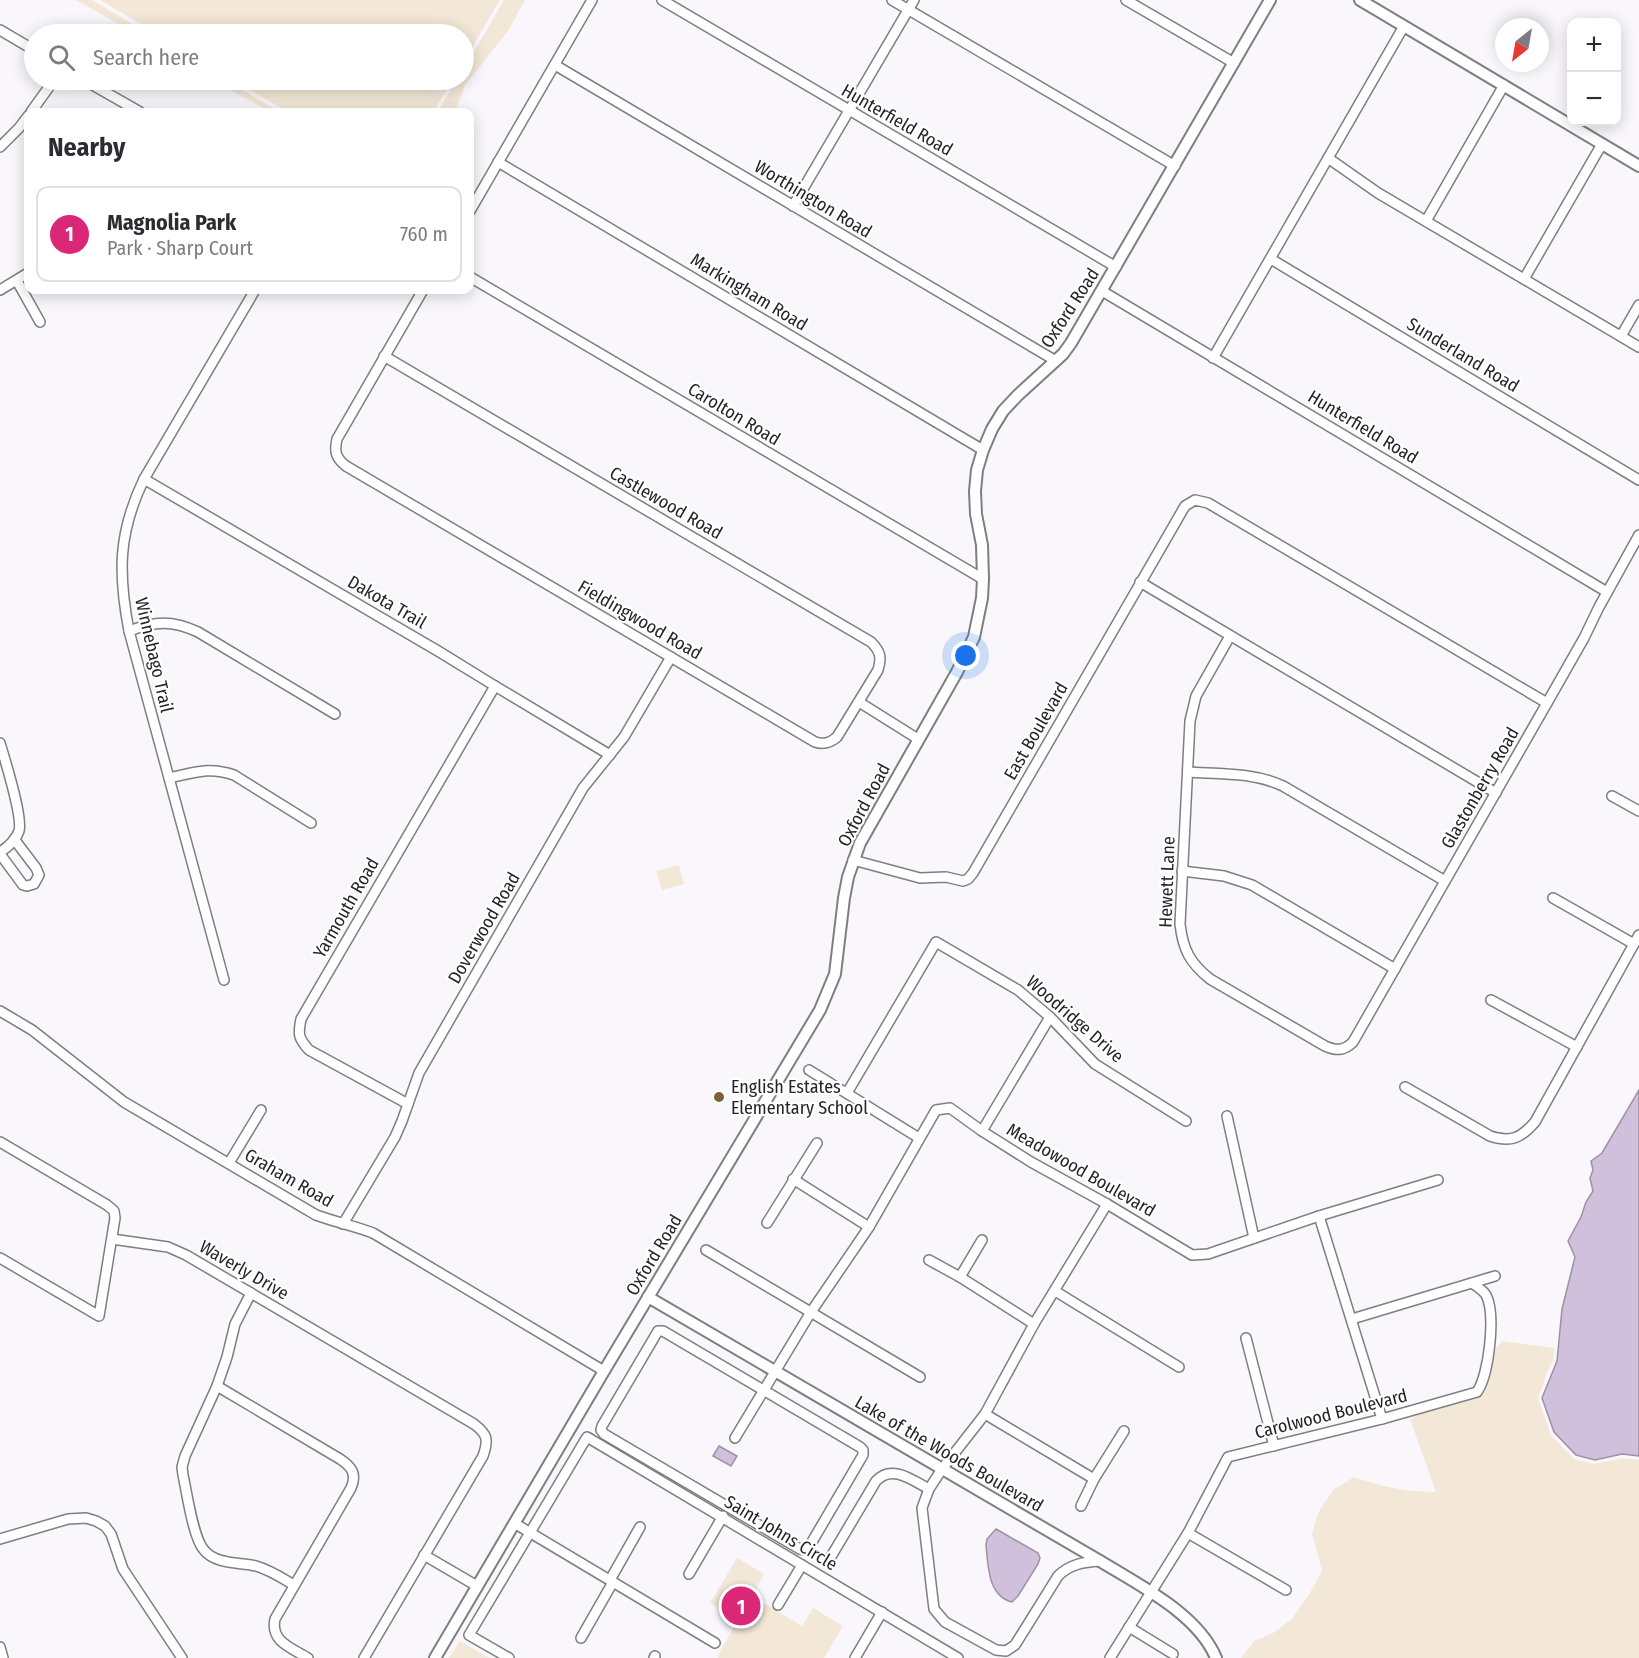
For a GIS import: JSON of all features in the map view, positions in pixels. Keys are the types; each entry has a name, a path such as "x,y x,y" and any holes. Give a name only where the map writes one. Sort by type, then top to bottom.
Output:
{"street":[{"path":"474,204 592,0"},
{"name":"Hunterfield Road","path":"662,0 1116,267"},
{"path":"892,0 1174,166"},
{"path":"793,206 914,0"},
{"path":"1126,0 1234,63"},
{"name":"Oxford Road","path":"435,1658 820,1010 837,962 844,898 853,860 974,637 979,618 983,579 982,545 976,514 975,491 977,470 992,429 1003,411 1018,394 1056,362 1071,343 1270,0"},
{"path":"1360,0 1639,166"},
{"path":"1213,358 1404,26"},
{"path":"0,30 24,44"},
{"name":"Worthington Road","path":"555,65 1056,362"},
{"path":"1426,221 1504,85"},
{"path":"34,108 47,90"},
{"path":"102,90 133,108"},
{"path":"0,147 24,122"},
{"path":"1524,279 1602,144"},
{"path":"1328,158 1378,193 1639,347"},
{"name":"Markingham Road","path":"498,162 983,450"},
{"name":"Sunderland Road","path":"1271,259 1639,480"},
{"path":"0,290 24,276"},
{"name":"Carolton Road","path":"474,279 983,579"},
{"path":"17,281 24,293"},
{"name":"Hunterfield Road","path":"1102,291 1607,592"},
{"path":"24,294 40,322"},
{"name":"Winnebago Trail","path":"224,980 129,631 123,592 122,560 129,516 144,479 253,294"},
{"path":"384,356 421,294"},
{"path":"1621,336 1639,305"},
{"name":"Fieldingwood Road","path":"384,356 337,439 336,454 346,466 815,742 821,744 831,742 837,737 859,702"},
{"name":"Castlewood Road","path":"384,356 871,642 879,650 881,660 878,670 859,702"},
{"name":"Dakota Trail","path":"144,479 438,651 610,755"},
{"name":"East Boulevard","path":"853,860 920,878 946,877 963,881 968,879 1185,506 1195,500 1208,503 1547,704"},
{"name":"Glastonberry Road","path":"1341,1050 1353,1042 1547,704 1639,535"},
{"path":"1140,582 1496,793"},
{"path":"129,631 144,625 159,623 185,626 335,714"},
{"name":"Hewett Lane","path":"1230,636 1203,681 1193,705 1190,721 1180,924 1182,941 1197,968 1210,979 1325,1046 1341,1050"},
{"name":"Doverwood Road","path":"343,1224 395,1137 419,1072 584,789 624,738 670,657"},
{"name":"Yarmouth Road","path":"408,1104 309,1050 301,1042 298,1033 299,1026 495,686"},
{"path":"859,702 918,739"},
{"path":"0,743 20,818 19,831 0,853 23,885 34,884 39,875 36,868 14,839"},
{"path":"169,778 207,770 234,775 311,823"},
{"path":"1188,772 1246,775 1271,780 1445,881"},
{"path":"1612,796 1639,811"},
{"path":"1182,871 1224,876 1252,885 1395,969"},
{"path":"1553,898 1634,944"},
{"path":"1405,1087 1490,1136 1502,1140 1512,1139 1525,1133 1535,1122 1639,935"},
{"name":"Woodridge Drive","path":"847,1093 936,942 1018,990 1050,1017 1095,1064 1186,1121"},
{"path":"1491,999 1577,1047"},
{"name":"Graham Road","path":"0,1011 32,1030 124,1102 316,1215 373,1233 604,1371"},
{"path":"982,1131 1050,1017"},
{"path":"809,1070 919,1138"},
{"name":"Meadowood Boulevard","path":"735,1438 811,1312 869,1227 936,1110 950,1108 1031,1162 1192,1255 1209,1254 1320,1216 1438,1180"},
{"path":"229,1163 261,1110"},
{"path":"1227,1116 1254,1238"},
{"path":"0,1142 107,1205 114,1211 115,1218 99,1316 0,1258"},
{"path":"767,1223 817,1143"},
{"path":"794,1179 869,1227"},
{"path":"1100,1561 1075,1565 1060,1574 1015,1645 1006,1651 996,1650 945,1622 934,1609 922,1508 929,1489 942,1469 985,1414 1034,1324 1107,1204"},
{"path":"1320,1216 1382,1419"},
{"name":"Waverly Drive","path":"112,1239 168,1247 186,1254 474,1424 482,1431 487,1438 483,1456 424,1555"},
{"path":"960,1277 982,1240"},
{"path":"706,1250 921,1377"},
{"path":"929,1260 1034,1324"},
{"path":"1352,1318 1495,1276"},
{"name":"Carolwood Boulevard","path":"1110,1658 1188,1533 1228,1457 1382,1419 1477,1392 1483,1381 1489,1351 1490,1320 1489,1302 1485,1293 1472,1283"},
{"path":"1055,1291 1179,1367"},
{"path":"251,1293 235,1324 217,1386 185,1456 182,1467 183,1475 198,1539 203,1549 220,1560 258,1566 294,1585"},
{"name":"Lake of the Woods Boulevard","path":"648,1297 1151,1592 1197,1629 1213,1650 1216,1658"},
{"path":"658,1331 663,1331 763,1390 863,1450 863,1455 809,1547 805,1550 800,1550 600,1430 658,1331"},
{"path":"1246,1338 1274,1446"},
{"path":"217,1386 349,1465 353,1471 354,1480 351,1488 274,1619 275,1635 281,1642 308,1658"},
{"path":"985,1414 1094,1479"},
{"name":"Saint Johns Circle","path":"572,1427 958,1658"},
{"path":"1081,1506 1094,1479 1124,1431"},
{"path":"469,1635 587,1437"},
{"path":"829,1560 881,1476 898,1473 929,1489"},
{"path":"689,1574 723,1516"},
{"path":"0,1539 76,1518 86,1518 105,1526 111,1534 123,1569 132,1585 182,1658"},
{"path":"514,1523 716,1643"},
{"path":"580,1638 640,1527"},
{"path":"1188,1533 1286,1590"},
{"path":"364,1658 424,1555 477,1586"},
{"path":"778,1605 802,1565"},
{"path":"855,1658 882,1612"},
{"path":"454,1625 509,1658"},
{"path":"1129,1627 1173,1654"},
{"path":"0,1647 3,1658"}],"shaded area":[{"path":"76,0 92,0 132,24 118,24"},
{"path":"100,0 500,0 474,44 474,24 141,24"},
{"path":"504,0 525,0 508,31 474,74 474,52"},
{"path":"231,90 242,90 273,108 263,108"},
{"path":"250,90 447,90 436,108 281,108"},
{"path":"451,90 463,90 456,108 440,108"},
{"path":"679,865 684,884 662,890 656,871"},
{"path":"1639,1090 1639,1456 1622,1454 1595,1460 1576,1455 1554,1432 1542,1398 1557,1361 1562,1309 1575,1257 1568,1241 1593,1191 1590,1178 1593,1170 1591,1161 1602,1153"},
{"path":"1502,1341 1555,1348 1553,1361 1538,1398 1551,1435 1574,1459 1594,1464 1622,1458 1639,1460 1639,1658 1241,1658 1254,1641 1273,1633 1292,1619 1313,1588 1322,1570 1312,1534 1318,1513 1333,1490 1354,1477 1395,1488 1436,1492 1410,1419 1421,1413 1480,1395 1487,1382 1494,1351"},
{"path":"719,1446 737,1456 731,1466 713,1456"},
{"path":"996,1529 1038,1553 1040,1558 1018,1596 1012,1602 998,1594 989,1571 987,1539"},
{"path":"737,1558 764,1574 752,1596 802,1626 813,1608 843,1626 824,1658 718,1658 738,1620 710,1603"},
{"path":"460,1641 489,1658 449,1658"}],"place":[{"name":"English Estates Elementary School","path":"719,1097"},
{"name":"Magnolia Park","path":"741,1606"}]}
